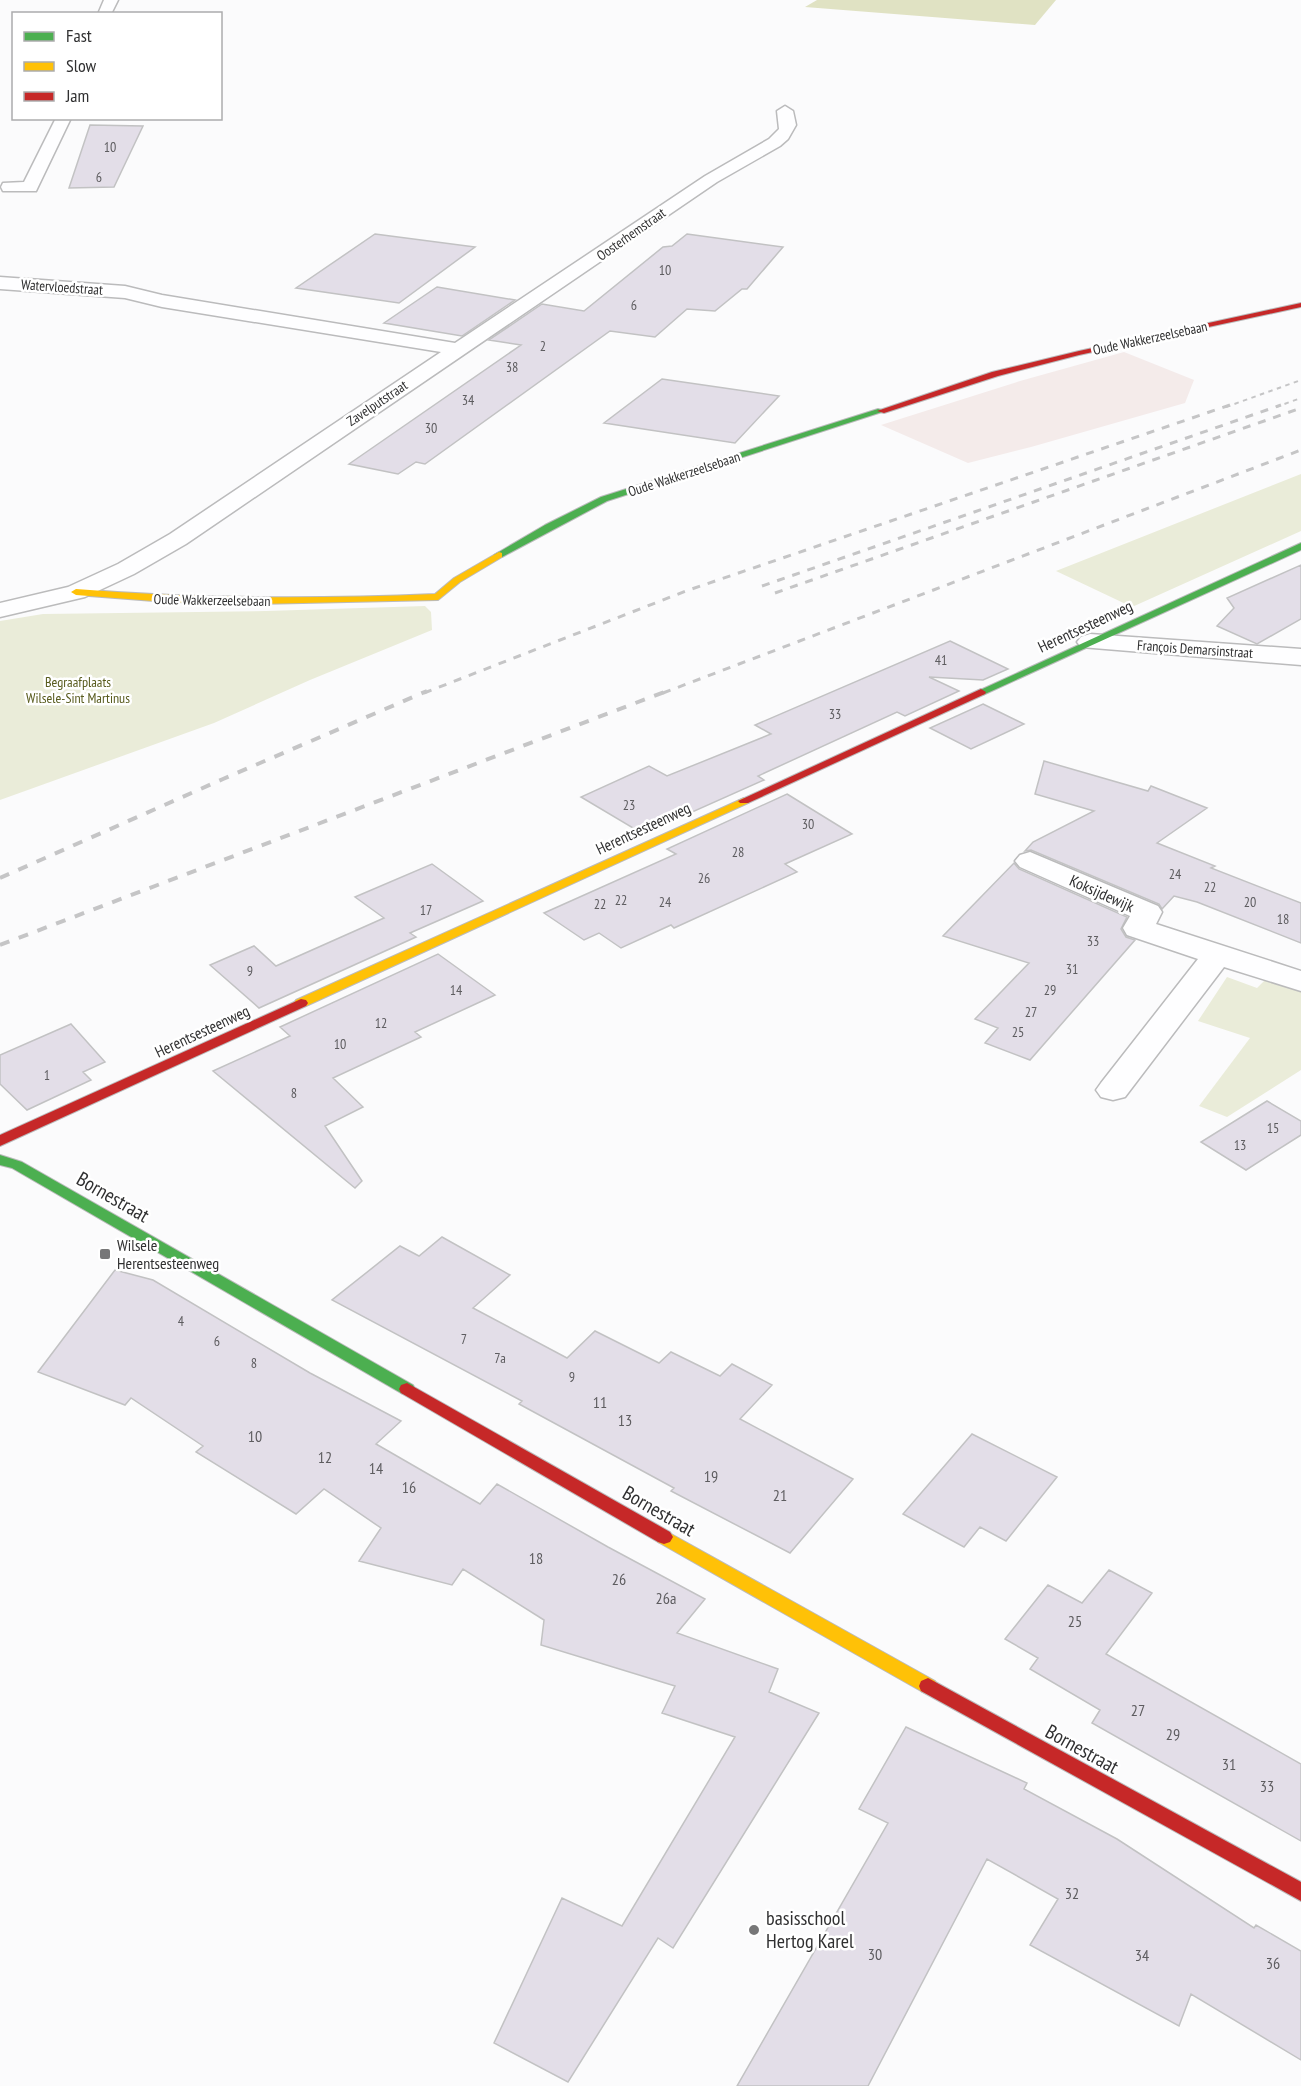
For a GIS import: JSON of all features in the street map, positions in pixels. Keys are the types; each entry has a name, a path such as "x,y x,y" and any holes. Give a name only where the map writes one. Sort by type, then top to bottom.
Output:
{"street":[{"name":"Oosterhemstraat","path":"457,349 568,277 711,179 779,140 787,131 789,122 785,111"},
{"path":"9,187 30,187 63,120"},
{"name":"Watervloedstraat","path":"0,283 124,292 162,301 457,349"},
{"name":"Oude Wakkerzeelsebaan","path":"76,592 126,598 268,601 438,597 447,585 566,515 604,499 995,374 1079,353 1301,305"},
{"name":"Zavelputstraat","path":"0,610 76,592 126,569 178,539 457,349"},
{"name":"Herentsesteenweg","path":"0,1141 1301,546"},
{"name":"François Demarsinstraat","path":"1090,642 1301,657"},
{"name":"Koksijdewijk","path":"1030,861 1147,912 1138,928 1301,981"},
{"path":"1113,1090 1217,955"},
{"name":"Bornestraat","path":"0,1160 18,1166 95,1209 810,1621 1301,1892"}],"shaded area":[{"path":"1124,352 1194,380 1185,403 968,463 881,425 1020,381"}],"green space":[{"path":"817,0 1056,0 1035,25 805,7"},
{"path":"1301,474 1301,531 1132,607 1056,571"},
{"name":"Begraafplaats Wilsele-Sint Martinus","path":"425,606 431,612 432,630 310,680 214,723 0,800 0,621 43,614"},
{"path":"1227,977 1257,988 1267,978 1301,989 1301,1070 1227,1117 1199,1106 1250,1038 1198,1021"}],"building":[{"path":"90,125 143,126 114,187 69,188"},
{"path":"375,234 475,247 399,303 296,288"},
{"path":"687,234 783,247 747,289 742,289 715,311 687,309 655,337 610,331 425,464 416,462 398,474 349,464 521,345 489,340 542,304 584,311 663,247 672,246"},
{"path":"437,287 515,300 462,336 384,323"},
{"path":"662,379 779,396 735,443 604,423"},
{"path":"1301,565 1301,619 1257,644 1217,626 1234,608 1227,598"},
{"path":"950,641 1008,669 983,680 929,677 959,691 905,716 897,712 758,776 764,780 643,834 581,797 649,766 667,776 771,734 755,725"},
{"path":"983,704 1024,724 971,749 930,728"},
{"path":"1044,761 1148,791 1151,786 1207,808 1157,843 1215,866 1211,868 1301,903 1301,943 1197,902 1174,896 1162,909 1159,904 1031,850 1025,851 1033,842 1094,811 1035,794"},
{"path":"787,794 852,834 785,864 797,872 674,928 671,925 621,948 599,933 584,940 544,913 676,854 667,849"},
{"path":"1014,863 1019,869 1127,917 1121,929 1126,937 1135,940 1030,1060 985,1043 998,1028 975,1019 1029,963 943,936"},
{"path":"432,864 483,901 410,933 416,937 259,1008 210,965 254,946 276,966 384,918 355,897"},
{"path":"438,954 495,995 415,1032 421,1037 333,1078 363,1107 325,1126 362,1181 355,1188 213,1071 290,1036 280,1027"},
{"path":"71,1024 105,1062 83,1072 91,1080 27,1110 0,1084 0,1055"},
{"path":"1267,1101 1301,1121 1301,1135 1246,1170 1201,1142"},
{"path":"442,1237 510,1275 473,1308 567,1358 595,1331 659,1363 671,1352 720,1376 732,1364 772,1385 740,1419 853,1479 790,1553 671,1491 674,1488 519,1404 522,1401 332,1300 400,1246 419,1256"},
{"path":"115,1270 153,1280 310,1373 401,1421 376,1444 480,1504 497,1484 705,1599 677,1633 778,1669 769,1692 819,1713 673,1948 658,1938 568,2082 494,2043 562,1898 622,1926 735,1737 662,1713 675,1686 541,1645 544,1620 463,1569 452,1585 359,1561 381,1528 324,1489 296,1514 196,1452 203,1446 131,1398 125,1405 38,1372"},
{"path":"972,1434 1057,1477 1006,1541 980,1527 964,1547 903,1514"},
{"path":"1109,1570 1152,1593 1106,1654 1301,1764 1301,1841 1092,1723 1100,1710 1030,1669 1038,1658 1005,1639 1048,1585 1082,1603"},
{"path":"906,1727 1027,1783 1024,1789 1117,1839 1254,1928 1256,1925 1301,1951 1301,2060 1191,1994 1179,2026 1030,1945 1058,1899 987,1859 868,2086 737,2086 888,1823 859,1809"}],"railway":[{"path":"1226,407 1301,380"},
{"path":"1276,407 1301,398"},
{"path":"424,693 686,591 1230,405"},
{"path":"762,586 1281,405"},
{"path":"775,593 1301,408"},
{"path":"663,693 1301,450"},
{"path":"0,878 427,691"},
{"path":"0,945 667,691"}],"traffic: fast":[{"path":"499,555 604,499 881,411"},
{"path":"981,692 1301,546"},
{"path":"0,1160 17,1165 407,1389"}],"traffic: slow":[{"path":"76,592 167,599 257,601 438,597 457,580 499,555"},
{"path":"301,1003 744,801"},
{"path":"664,1537 928,1686"}],"traffic: jam":[{"path":"881,411 995,374 1079,353 1301,305"},
{"path":"744,801 981,692"},
{"path":"0,1141 301,1003"},
{"path":"407,1389 664,1537"},
{"path":"928,1686 1301,1892"}],"place":[{"name":"Wilsele Herentsesteenweg","path":"105,1254"},
{"name":"basisschool Hertog Karel","path":"754,1930"}]}
